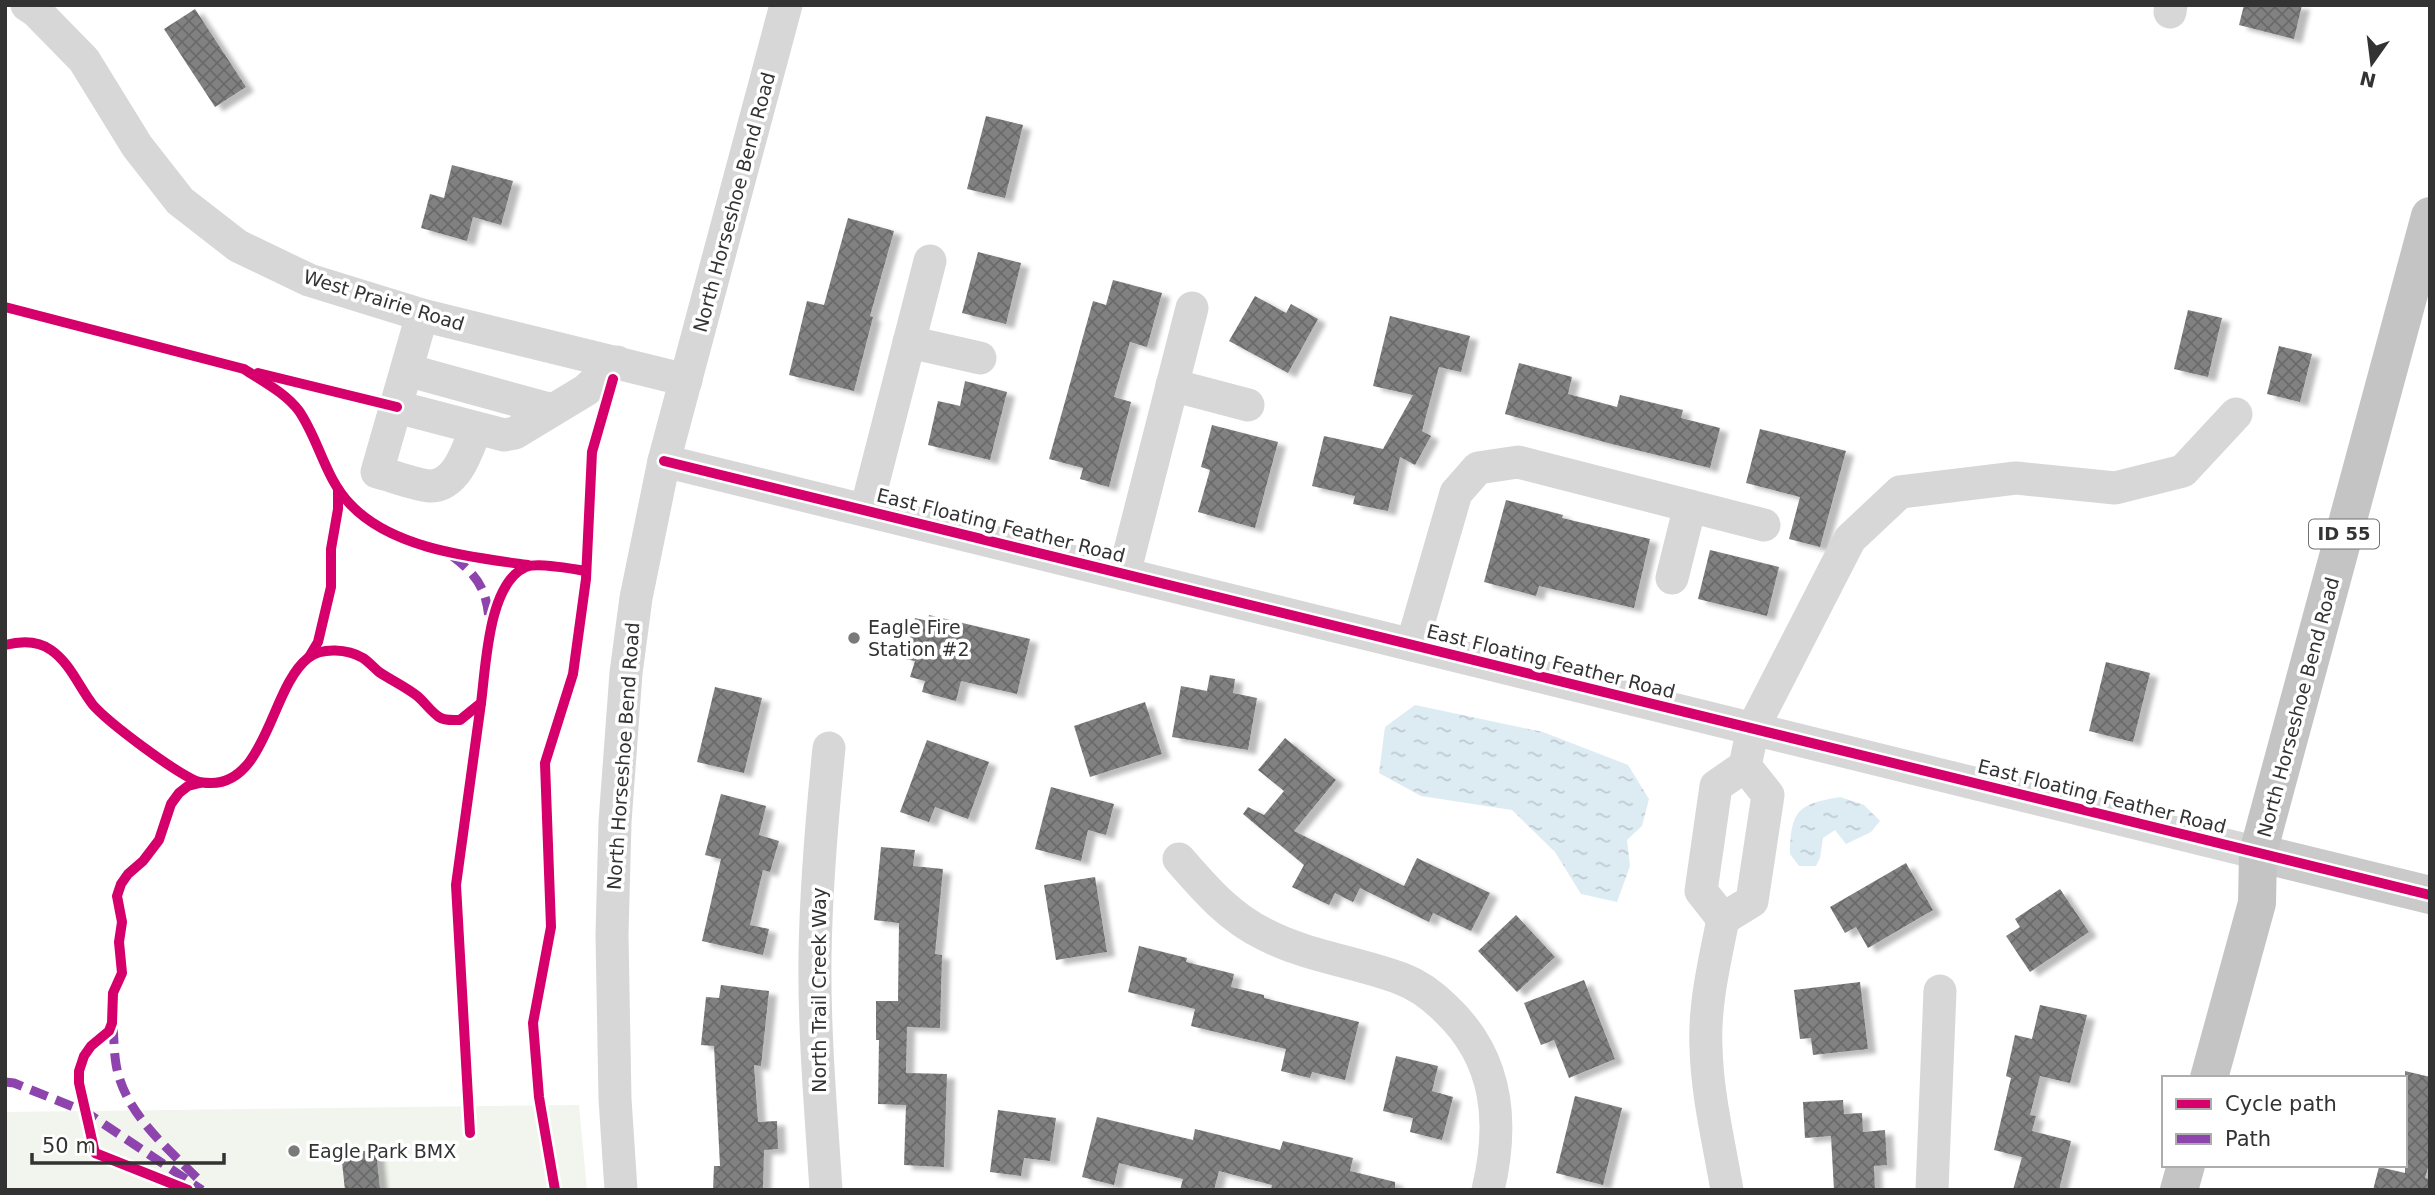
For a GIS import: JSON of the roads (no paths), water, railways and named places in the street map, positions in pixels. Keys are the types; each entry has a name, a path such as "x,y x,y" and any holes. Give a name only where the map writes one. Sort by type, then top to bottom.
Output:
{"highway":[{"name":"North Horseshoe Bend Road","path":"2210,1076 2257,903 2258,853 2430,216"},
{"path":"2179,1190 2185,1167"}],"main road":[{"name":"East Floating Feather Road","path":"2258,853 2430,895"}],"street":[{"name":"West Prairie Road","path":"27,5 84,60 136,146 180,201 238,246 309,279 422,315 686,380"},
{"name":"North Horseshoe Bend Road","path":"621,1190 615,1099 611,934 615,822 626,673 636,598 664,461 786,5"},
{"path":"866,510 930,261"},
{"path":"1125,574 1192,308"},
{"path":"422,315 377,472 430,486 445,482 460,466 477,428"},
{"path":"909,342 980,358"},
{"path":"397,407 504,435 514,433 586,390 617,362"},
{"path":"407,370 552,410"},
{"path":"1172,385 1248,405"},
{"path":"1723,919 1701,891 1716,786 1745,766 1753,728 1850,540 1900,492 2016,478 2116,488 2183,471 2236,414"},
{"name":"East Floating Feather Road","path":"664,461 2258,853"},
{"path":"1412,645 1456,494 1478,468 1518,462 1764,525"},
{"path":"1672,578 1690,506"},
{"name":"North Trail Creek Way","path":"826,1190 815,957 820,838 829,748"},
{"path":"1727,1190 1706,1046 1708,995 1723,919 1752,901 1765,822 1768,796 1745,766"},
{"path":"1179,859 1215,900 1264,934 1291,947 1404,980 1436,999 1460,1022 1480,1052 1493,1090 1497,1129 1495,1160 1488,1190"},
{"path":"1932,1190 1940,991"}],"water":[{"path":"1415,705 1543,732 1628,765 1649,799 1642,826 1627,840 1630,866 1617,902 1581,894 1555,852 1512,810 1421,796 1379,773 1385,727"},
{"path":"1840,797 1864,805 1880,821 1871,832 1846,844 1835,830 1823,838 1816,866 1799,866 1790,854 1792,828 1799,812 1814,803"}],"place":[{"name":"Eagle Fire Station #2","path":"854,638"},
{"name":"Eagle Park BMX","path":"294,1151"}]}
